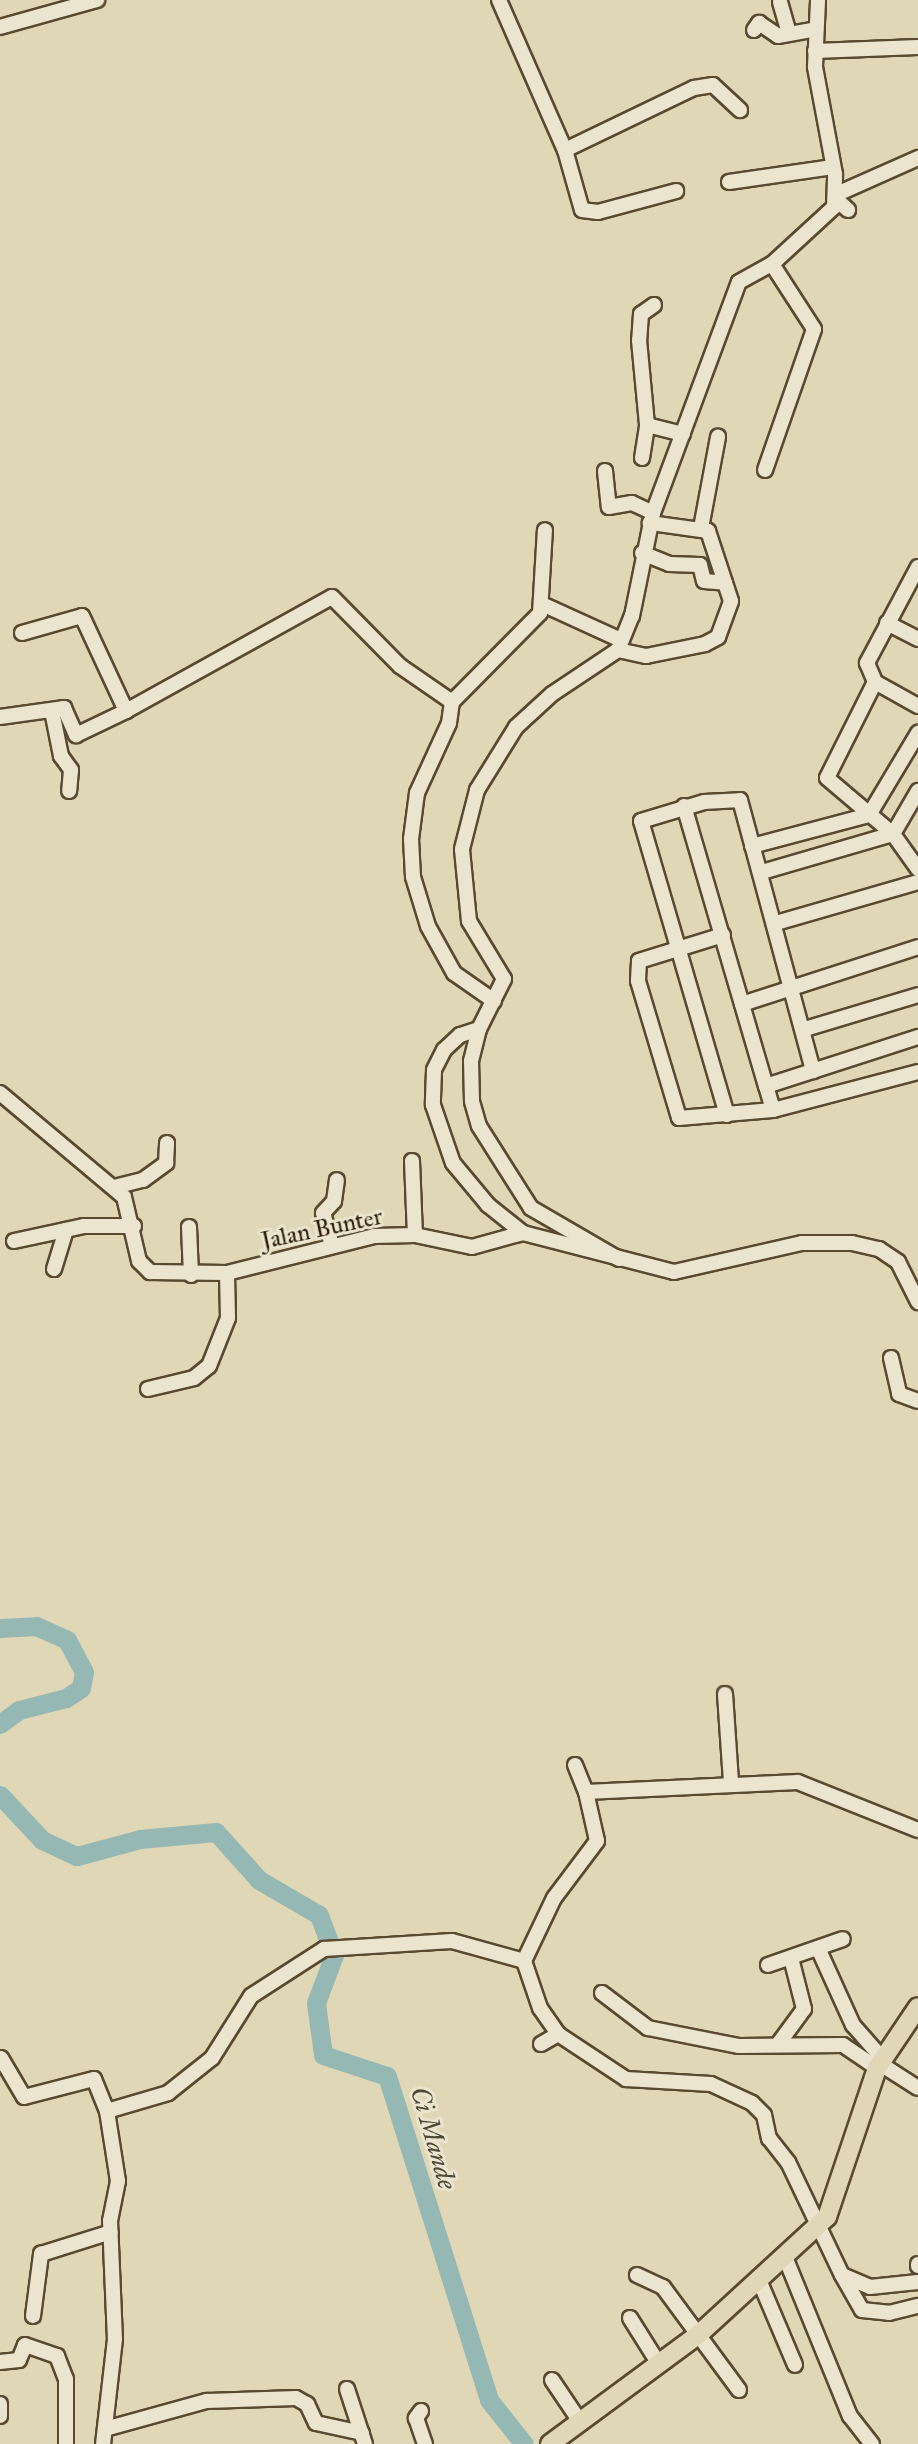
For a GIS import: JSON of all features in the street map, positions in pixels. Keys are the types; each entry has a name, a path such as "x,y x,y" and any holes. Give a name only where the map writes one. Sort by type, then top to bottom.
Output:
{"main road":[{"path":"551,2443 698,2335 816,2229 834,2202 879,2063 918,2007"}],"street":[{"path":"0,27 97,0"},
{"path":"499,0 565,149 584,211 676,191"},
{"path":"818,0 815,51 840,201"},
{"path":"780,2 789,33"},
{"path":"754,30 759,23 778,36 816,29"},
{"path":"815,51 918,47"},
{"path":"565,149 694,88 713,85 740,110"},
{"path":"619,1259 531,1208 497,1162 472,1101 471,1061 479,1029 494,1001 503,976 475,935 463,901 463,849 477,790 533,708 619,645 632,616 651,518 739,282 772,264 840,201 918,158"},
{"path":"729,182 833,167"},
{"path":"765,470 814,329 772,264"},
{"path":"642,458 647,425 639,340 641,314 654,305"},
{"path":"647,425 683,434"},
{"path":"701,528 718,437"},
{"path":"542,604 619,645 646,656 711,641 731,601 711,537 701,528 651,518 632,503 607,506 605,471"},
{"path":"494,1001 469,987 447,961 428,926 413,877 417,793 449,723 452,702 542,604 545,530"},
{"path":"642,554 669,564 700,565 704,581 725,583"},
{"path":"916,574 867,663 876,682 918,706"},
{"path":"0,717 67,710 76,735 126,711 329,596 400,666 452,702"},
{"path":"22,633 82,616 126,711"},
{"path":"887,623 918,639"},
{"path":"876,682 827,778 893,835 918,869"},
{"path":"52,711 61,756 71,770 69,790"},
{"path":"752,846 869,815 918,733"},
{"path":"762,872 893,835 918,791"},
{"path":"727,1115 641,821 684,806 740,800 794,988 813,1070"},
{"path":"684,806 773,1110"},
{"path":"776,923 918,882"},
{"path":"723,935 644,957 638,972 674,1113 679,1118 773,1110 918,1072"},
{"path":"742,1004 918,947"},
{"path":"805,1029 918,995"},
{"path":"479,1029 460,1035 444,1050 434,1070 433,1105 453,1163 488,1205 523,1233 674,1272 802,1242 852,1243 879,1250 898,1262 918,1302"},
{"path":"766,1086 918,1037"},
{"name":"Jalan Bunter","path":"0,1093 114,1187 127,1201 146,1270 191,1275 227,1273 332,1246 415,1235 471,1247 523,1233"},
{"path":"114,1187 143,1180 166,1163 167,1143"},
{"path":"412,1161 415,1235"},
{"path":"332,1246 323,1213 334,1201 337,1180"},
{"path":"14,1241 66,1230 134,1226"},
{"path":"189,1227 191,1275"},
{"path":"54,1269 66,1230"},
{"path":"148,1389 194,1378 209,1366 228,1318 227,1273"},
{"path":"891,1358 899,1394 918,1401"},
{"path":"725,1695 731,1783"},
{"path":"575,1765 598,1827 597,1841 554,1898 524,1961 536,2000 558,2034 631,2082 711,2084 752,2103 764,2115 769,2138 788,2162 816,2229 862,2310 889,2313 918,2306"},
{"path":"586,1792 731,1783 817,1786 918,1830"},
{"path":"768,1965 843,1939"},
{"path":"107,2111 168,2093 212,2058 251,1996 329,1947 360,1950 452,1941 524,1961"},
{"path":"818,1948 853,2025 879,2063"},
{"path":"779,2043 804,2009 791,1958"},
{"path":"602,1993 648,2028 739,2046 779,2043 843,2045 879,2063 918,2088"},
{"path":"541,2044 558,2034"},
{"path":"1,2058 24,2097 94,2080 107,2111 117,2165 111,2232 115,2339 103,2444"},
{"path":"33,2316 41,2254 111,2232"},
{"path":"785,2257 850,2416 872,2444"},
{"path":"637,2275 663,2287 739,2390"},
{"path":"842,2275 870,2287 918,2282"},
{"path":"759,2280 796,2365"},
{"path":"630,2318 659,2364"},
{"path":"0,2362 19,2360 25,2344 57,2356 66,2379 66,2444"},
{"path":"552,2380 581,2423"},
{"path":"347,2389 363,2438"},
{"path":"105,2429 207,2401 296,2398 307,2404 316,2423 363,2438"},
{"path":"0,2404 0,2416"},
{"path":"421,2411 416,2416 425,2444"}],"waterway":[{"name":"Ci Mande","path":"0,1628 36,1626 67,1640 84,1672 81,1688 66,1698 19,1710 0,1724"},
{"name":"Ci Mande","path":"0,1795 42,1840 77,1856 140,1839 216,1832 259,1880 319,1915 334,1955 316,2003 323,2055 387,2076 489,2400 524,2444"}]}
